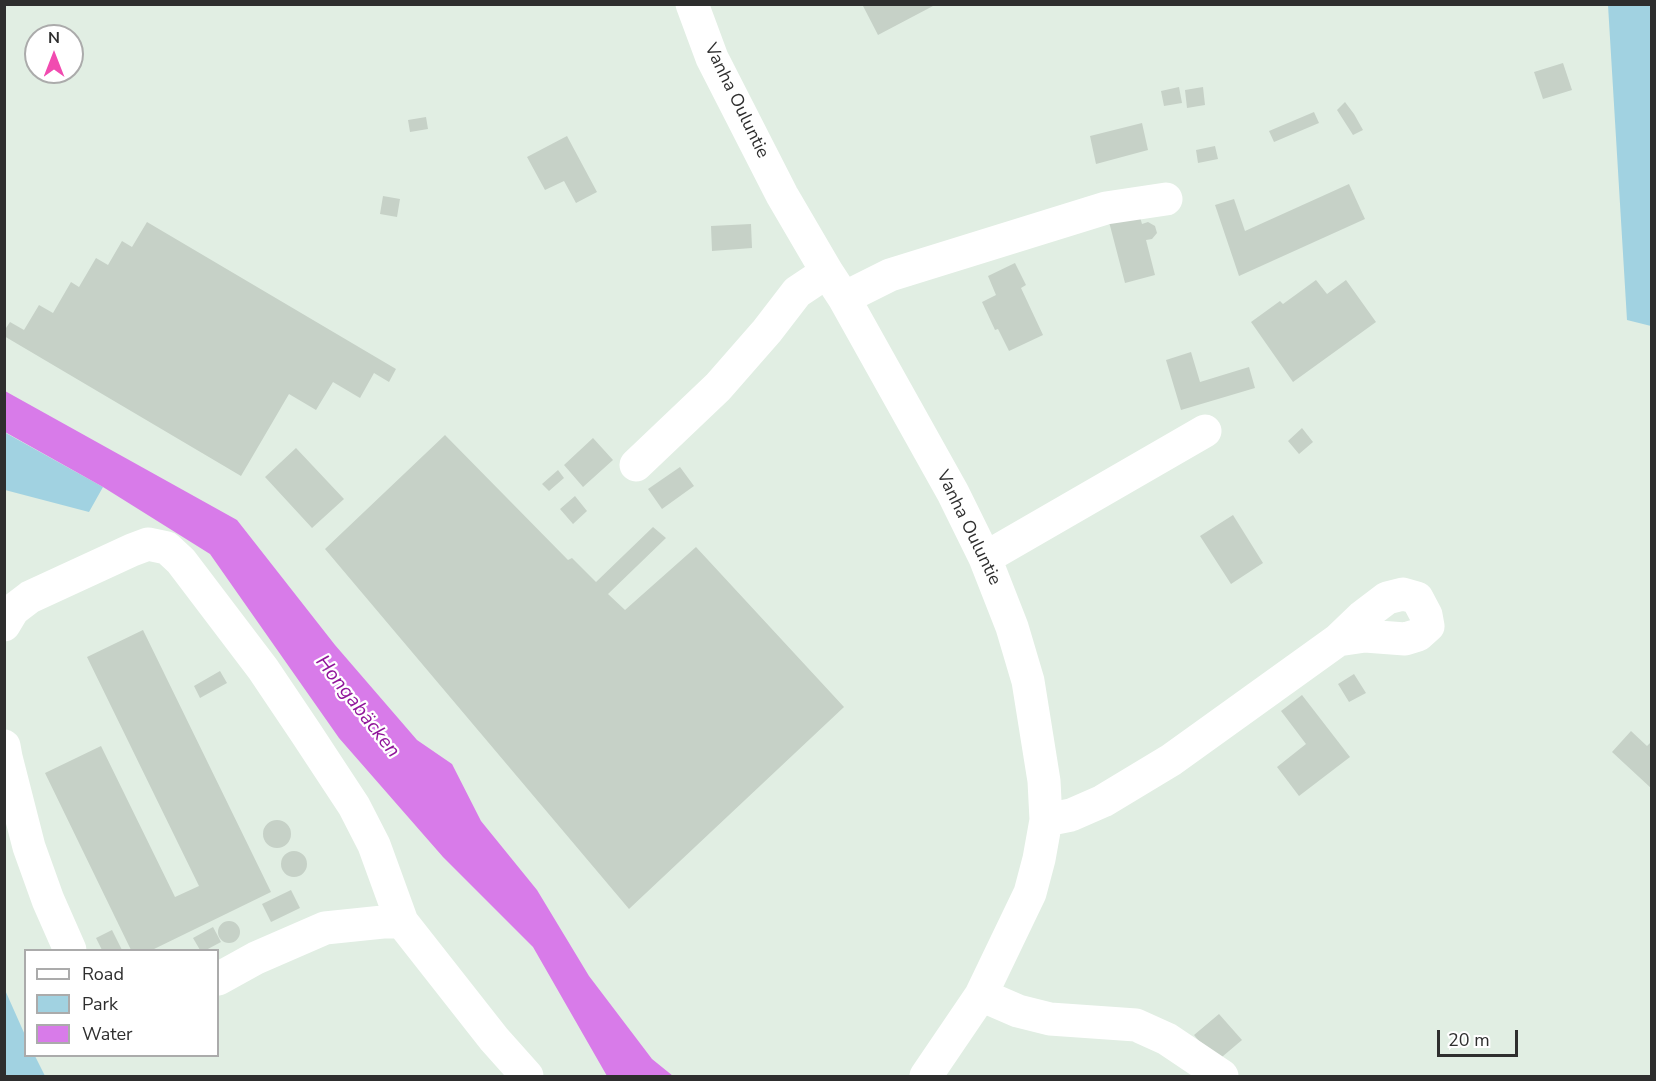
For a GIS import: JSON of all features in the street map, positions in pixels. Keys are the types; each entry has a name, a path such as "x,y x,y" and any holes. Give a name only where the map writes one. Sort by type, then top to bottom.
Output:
{"street":[{"name":"Vanha Ouluntie","path":"692,4 712,58 782,195 836,285 953,493 986,558 1012,627 1028,681 1044,781 1046,820 1039,859 1030,893 981,995 926,1077"},
{"path":"636,465 718,387 767,331 797,292 890,275 1106,208 1166,199"},
{"path":"986,558 1205,431"},
{"path":"4,625 13,610 30,597 148,544 167,548 182,561 263,669 354,806 374,845 402,922 494,1039 527,1077"},
{"path":"1046,820 1071,815 1103,801 1171,760 1338,640"},
{"path":"4,746 29,847 69,949"},
{"path":"219,978 256,958 325,928 402,922"},
{"path":"981,995 1018,1011 1050,1019 1136,1026 1167,1039 1222,1077"}],"green space":[{"path":"1608,5 1651,5 1651,326 1627,320"},
{"path":"4,432 103,487 89,512 5,490"},
{"path":"5,990 24,1033 24,1057 36,1057 45,1076 5,1076"}],"water":[{"name":"Hongabäcken","path":"5,391 237,520 335,645 417,740 452,764 481,821 537,890 589,976 652,1059 673,1076 607,1076 533,947 443,857 339,738 210,554 103,487 5,432"}],"building":[{"path":"862,4 932,4 933,6 878,35"},
{"path":"1563,63 1572,90 1543,99 1534,72"},
{"path":"1179,87 1182,103 1164,106 1161,91"},
{"path":"1203,87 1205,105 1187,108 1185,90"},
{"path":"1345,102 1363,130 1353,135 1337,110"},
{"path":"1314,112 1319,123 1274,142 1269,131"},
{"path":"426,117 428,129 410,132 408,120"},
{"path":"1142,123 1148,150 1096,164 1090,136"},
{"path":"567,136 597,192 576,203 564,181 545,190 527,157"},
{"path":"1215,146 1218,159 1198,163 1196,150"},
{"path":"1349,184 1365,219 1239,276 1215,205 1234,199 1245,231"},
{"path":"383,196 400,199 397,217 380,214"},
{"path":"1138,210 1142,224 1148,222 1155,226 1157,233 1152,239 1146,240 1155,275 1125,283 1108,218"},
{"path":"147,222 396,369 389,382 374,373 360,398 333,382 316,410 289,394 241,476 4,336 4,331 10,322 24,330 39,305 53,313 71,282 79,287 96,258 108,265 122,241 132,247"},
{"path":"751,224 752,248 712,251 711,226"},
{"path":"1015,263 1026,285 1021,288 1043,335 1009,351 998,329 995,330 982,302 996,295 988,276"},
{"path":"1316,280 1327,294 1346,280 1376,322 1293,382 1251,322 1280,301 1283,304"},
{"path":"1191,352 1200,382 1249,367 1255,388 1181,410 1166,360"},
{"path":"1302,428 1313,442 1299,454 1288,441"},
{"path":"445,435 568,560 572,558 596,582 653,527 666,538 608,594 625,610 696,547 844,707 629,909 325,549"},
{"path":"593,438 613,460 583,487 564,465"},
{"path":"296,448 344,499 312,528 265,477"},
{"path":"680,467 694,486 662,509 648,489"},
{"path":"558,470 564,478 549,491 542,484"},
{"path":"575,496 587,511 573,524 560,509"},
{"path":"1233,515 1263,563 1231,584 1200,536"},
{"path":"143,630 271,892 154,949 131,949 45,773 101,746 175,897 199,886 87,657"},
{"path":"220,671 227,683 200,698 194,686"},
{"path":"1354,674 1366,693 1349,702 1338,684"},
{"path":"1302,695 1350,757 1299,796 1277,767 1306,744 1281,711"},
{"path":"1631,731 1647,746 1652,741 1652,789 1612,752"},
{"path":"277,820 287,824 291,834 287,844 277,848 267,844 263,834 267,824"},
{"path":"294,851 303,855 307,864 303,873 294,877 285,873 281,864 285,855"},
{"path":"291,890 300,908 271,922 262,904"},
{"path":"229,921 237,924 240,932 237,940 229,943 221,940 218,932 221,924"},
{"path":"213,927 221,942 208,949 199,949 193,938"},
{"path":"112,930 122,949 102,949 96,938"},
{"path":"1219,1014 1242,1040 1216,1062 1194,1035"}]}
